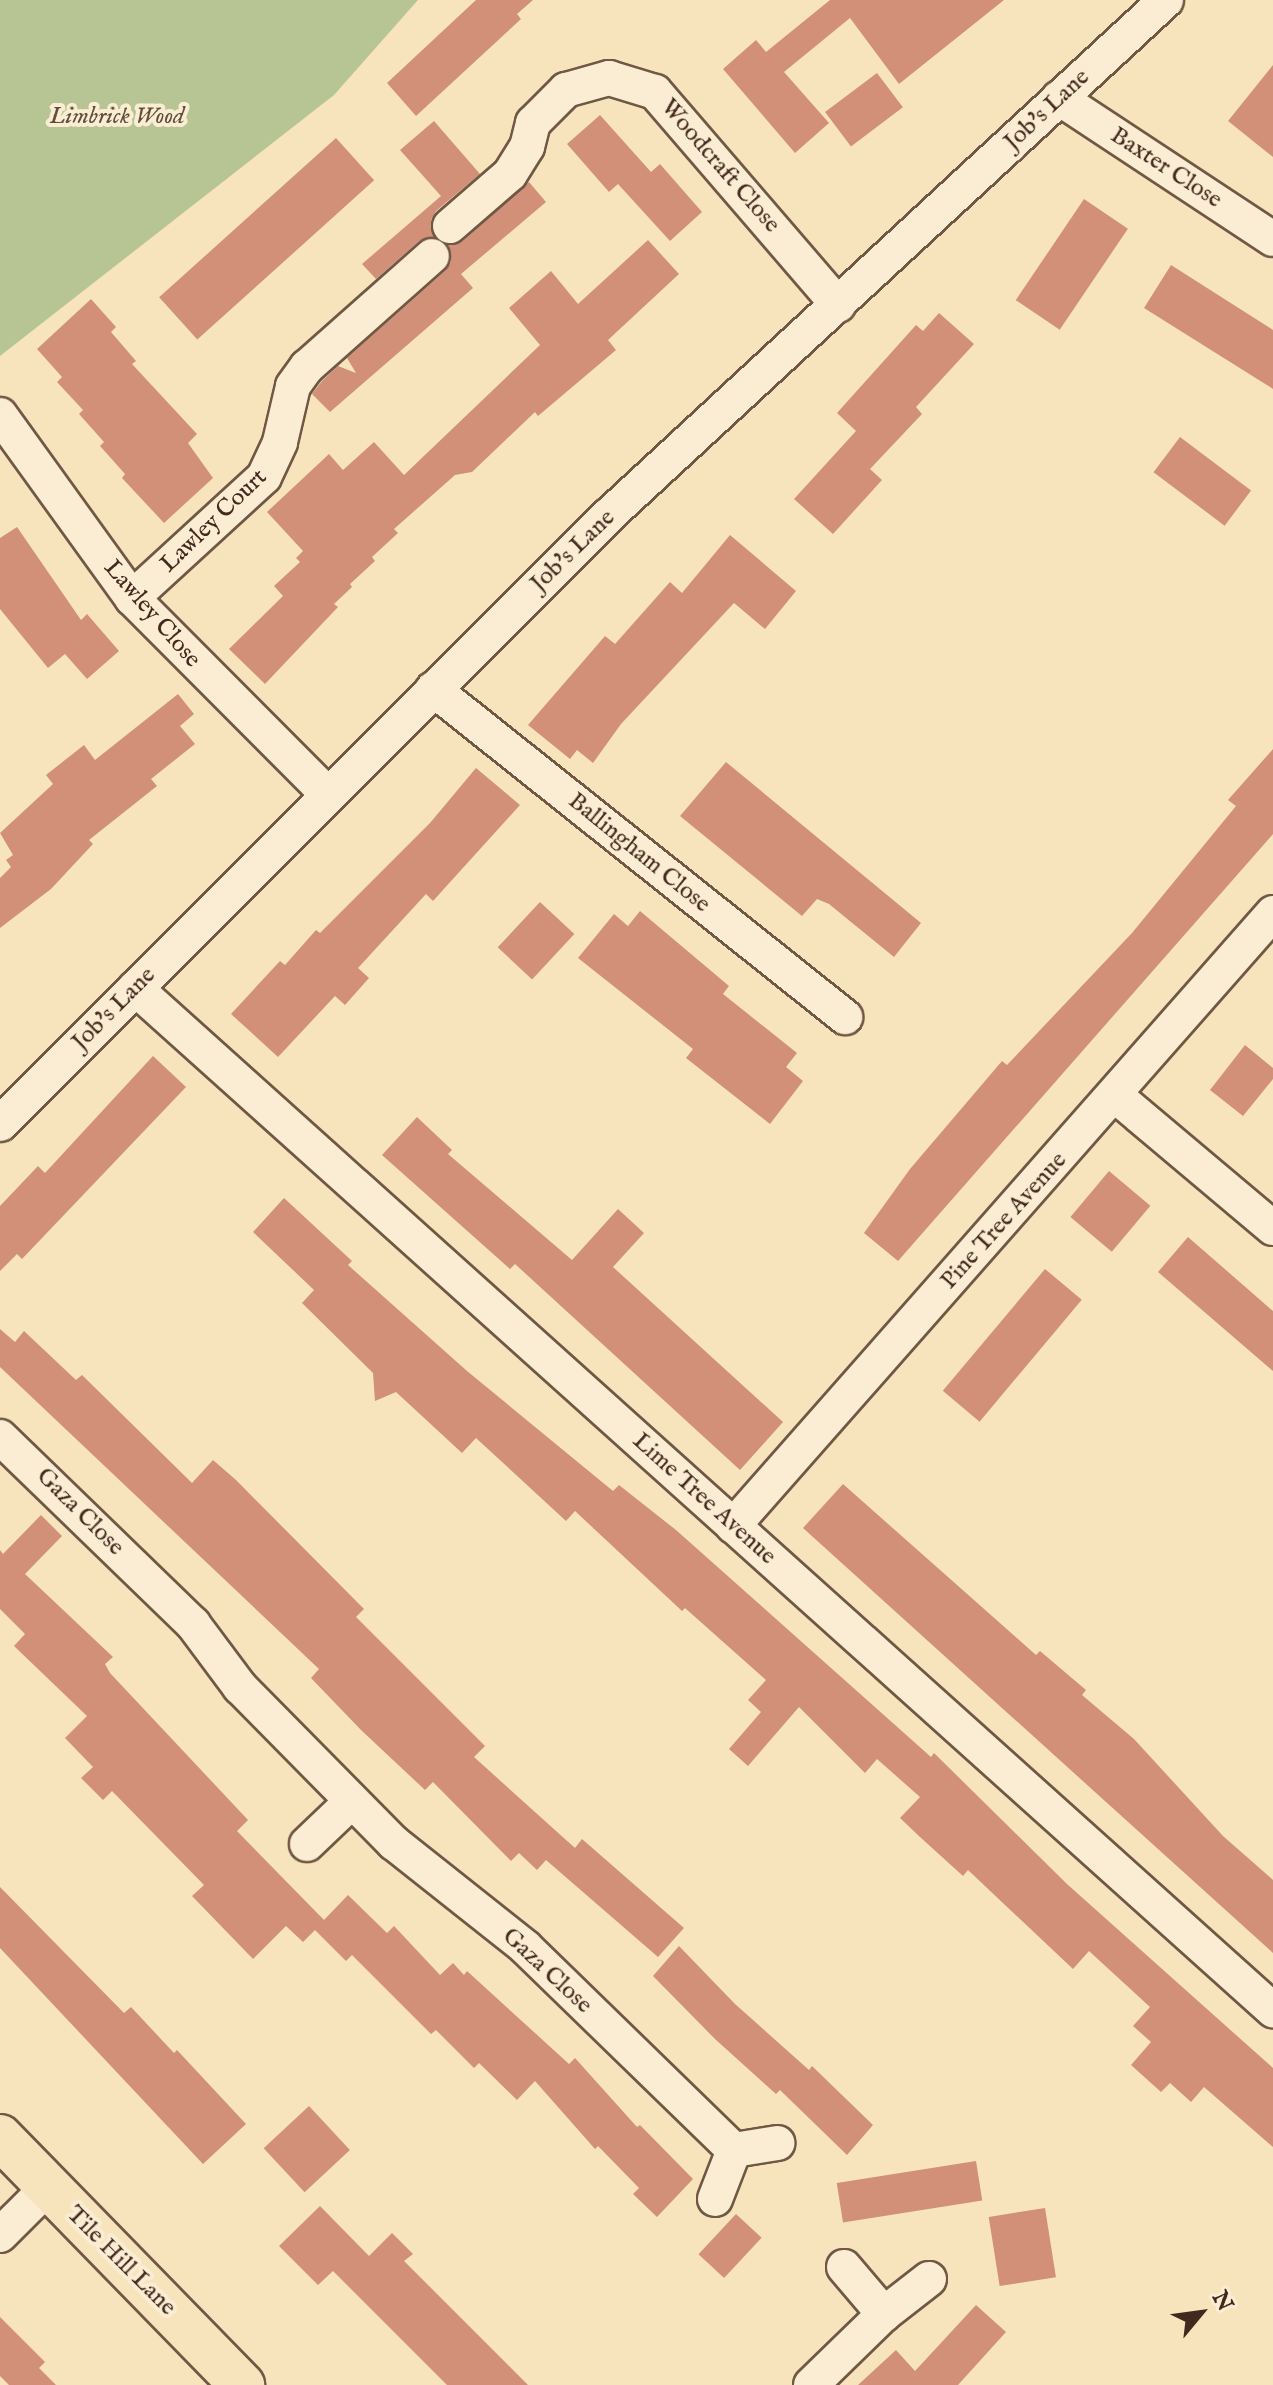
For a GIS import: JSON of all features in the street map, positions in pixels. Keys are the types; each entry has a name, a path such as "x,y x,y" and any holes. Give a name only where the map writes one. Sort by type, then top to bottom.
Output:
{"main road":[{"name":"Tile Hill Lane","path":"0,2137 242,2385"}],"street":[{"name":"Job's Lane","path":"0,1124 608,516 1166,0"},
{"name":"Woodcraft Close","path":"450,226 510,174 527,147 533,123 566,90 609,78 655,92 838,305"},
{"name":"Baxter Close","path":"1059,98 1273,239"},
{"name":"Lawley Court","path":"132,598 264,477 277,452 293,386 307,367 432,256"},
{"name":"Lawley Close","path":"0,415 132,598 327,794"},
{"name":"Ballingham Close","path":"433,689 845,1017"},
{"name":"Pine Tree Avenue","path":"733,1526 1116,1096 1273,913"},
{"name":"Lime Tree Avenue","path":"135,988 1273,2010"},
{"path":"1116,1096 1273,1228"},
{"name":"Gaza Close","path":"0,1437 193,1624 240,1687 394,1843 525,1947 734,2150"},
{"path":"307,1844 352,1801"},
{"path":"715,2199 734,2150 777,2143"},
{"path":"0,2235 48,2187"},
{"path":"844,2267 884,2314"},
{"path":"811,2385 884,2314 929,2279"}],"green space":[{"name":"Limbrick Wood","path":"0,0 418,0 334,95 0,356"}],"building":[{"path":"476,0 533,0 517,14 521,19 416,116 387,83"},
{"path":"830,0 1004,0 899,84 850,18 784,72 829,123 795,153 723,69 756,40 766,52"},
{"path":"1273,65 1273,157 1228,121"},
{"path":"877,73 903,107 851,146 825,112"},
{"path":"600,115 651,172 660,164 702,212 670,241 618,184 609,192 567,144"},
{"path":"434,121 480,174 436,211 431,220 434,237 419,241 376,279 362,264 441,196 400,150"},
{"path":"336,138 374,180 197,340 159,297"},
{"path":"529,182 546,202 461,274 473,288 330,412 312,394 322,381 338,366 356,373 347,358 445,271 451,262 448,245 463,241"},
{"path":"1084,199 1128,229 1060,330 1016,300"},
{"path":"648,240 679,274 608,340 616,350 538,416 535,412 472,472 455,475 394,529 398,533 372,557 375,561 350,584 352,587 334,604 338,607 265,684 229,649 283,596 274,586 300,562 296,558 303,551 267,512 329,454 343,470 374,442 404,475 540,345 509,308 551,271 578,304"},
{"path":"1171,265 1273,330 1273,389 1144,308"},
{"path":"91,299 116,327 111,332 136,361 132,364 197,434 188,443 213,478 164,523 122,478 125,474 100,446 104,442 79,414 83,410 57,382 62,377 37,349"},
{"path":"939,313 974,344 916,407 922,414 870,469 882,480 833,534 794,499 856,431 837,413 916,325 923,331"},
{"path":"1180,437 1251,491 1225,526 1154,472"},
{"path":"17,527 81,620 87,614 119,651 87,679 65,654 48,668 0,609 0,538"},
{"path":"730,535 796,591 765,629 734,603 621,724 593,763 577,750 570,759 528,725 605,636 615,644 670,582 682,593"},
{"path":"178,694 194,714 180,726 195,744 151,779 157,786 89,840 93,844 51,889 0,928 0,878 11,867 6,860 13,855 0,833 53,784 46,775 84,745 95,760"},
{"path":"1273,749 1273,834 898,1261 864,1233 910,1169 1002,1061 1007,1065 1132,933 1236,806 1228,800"},
{"path":"726,762 921,923 894,957 829,904 817,899 802,916 680,816"},
{"path":"476,768 520,805 433,901 426,894 358,968 369,978 345,1005 335,996 278,1057 231,1014 280,961 285,965 316,930 320,933 430,823"},
{"path":"540,902 574,934 532,979 498,947"},
{"path":"640,911 729,986 723,994 797,1053 786,1067 803,1081 770,1124 686,1058 693,1049 578,958 614,914 628,926"},
{"path":"1245,1045 1273,1068 1273,1079 1243,1116 1210,1090"},
{"path":"153,1056 186,1087 22,1259 17,1254 0,1271 0,1206 38,1166 45,1173"},
{"path":"417,1117 452,1150 448,1154 572,1260 618,1209 644,1233 613,1267 783,1422 740,1470 515,1264 510,1269 382,1155"},
{"path":"1109,1171 1150,1206 1112,1252 1070,1217"},
{"path":"284,1198 352,1261 348,1265 467,1371 613,1491 619,1485 676,1530 931,1757 934,1753 1067,1884 1273,2068 1273,2147 1204,2087 1191,2102 1170,2083 1161,2092 1131,2065 1151,2042 1133,2026 1150,2007 1089,1951 1073,1969 968,1870 963,1876 920,1837 900,1818 920,1797 877,1759 865,1773 799,1707 748,1766 729,1749 761,1712 748,1700 766,1680 685,1608 682,1611 575,1511 566,1521 476,1438 462,1453 396,1392 375,1401 373,1373 302,1303 314,1290 253,1232"},
{"path":"1188,1237 1273,1311 1273,1371 1158,1272"},
{"path":"1045,1269 1082,1300 980,1422 943,1391"},
{"path":"0,1329 15,1342 24,1331 76,1380 82,1375 192,1483 213,1460 236,1480 364,1609 356,1617 485,1746 474,1757 575,1848 582,1839 684,1928 658,1957 546,1860 537,1870 519,1853 511,1861 433,1782 425,1790 361,1730 311,1678 319,1669 0,1367"},
{"path":"843,1484 1036,1655 1040,1651 1086,1690 1082,1695 1134,1739 1223,1836 1273,1880 1273,1953 803,1528"},
{"path":"41,1515 62,1536 25,1574 113,1657 105,1664 110,1673 248,1820 237,1831 324,1920 348,1895 387,1933 394,1926 440,1975 453,1963 464,1975 467,1971 569,2064 575,2058 637,2127 640,2125 693,2179 657,2217 633,2194 639,2188 598,2146 595,2149 535,2081 517,2100 479,2063 474,2068 436,2030 431,2034 352,1955 346,1961 315,1930 303,1942 286,1926 253,1959 192,1896 204,1885 112,1791 103,1800 81,1778 93,1767 65,1738 87,1716 14,1646 25,1634 0,1609 0,1550 3,1554"},
{"path":"0,1887 124,2013 131,2007 174,2053 177,2050 246,2124 203,2164 0,1948"},
{"path":"679,1946 735,2004 809,2070 812,2066 873,2125 847,2155 780,2090 776,2094 715,2039 653,1976"},
{"path":"309,2106 350,2150 305,2192 264,2148"},
{"path":"976,2161 982,2201 843,2223 837,2183"},
{"path":"320,2206 369,2256 392,2233 413,2254 404,2261 528,2385 447,2385 333,2271 318,2285 279,2246"},
{"path":"1045,2208 1056,2277 1000,2286 989,2217"},
{"path":"736,2214 762,2238 724,2278 698,2254"},
{"path":"976,2305 1006,2332 958,2385 858,2385 896,2350 915,2371"},
{"path":"0,2317 45,2362 39,2368 56,2385 9,2385 0,2376"}]}
